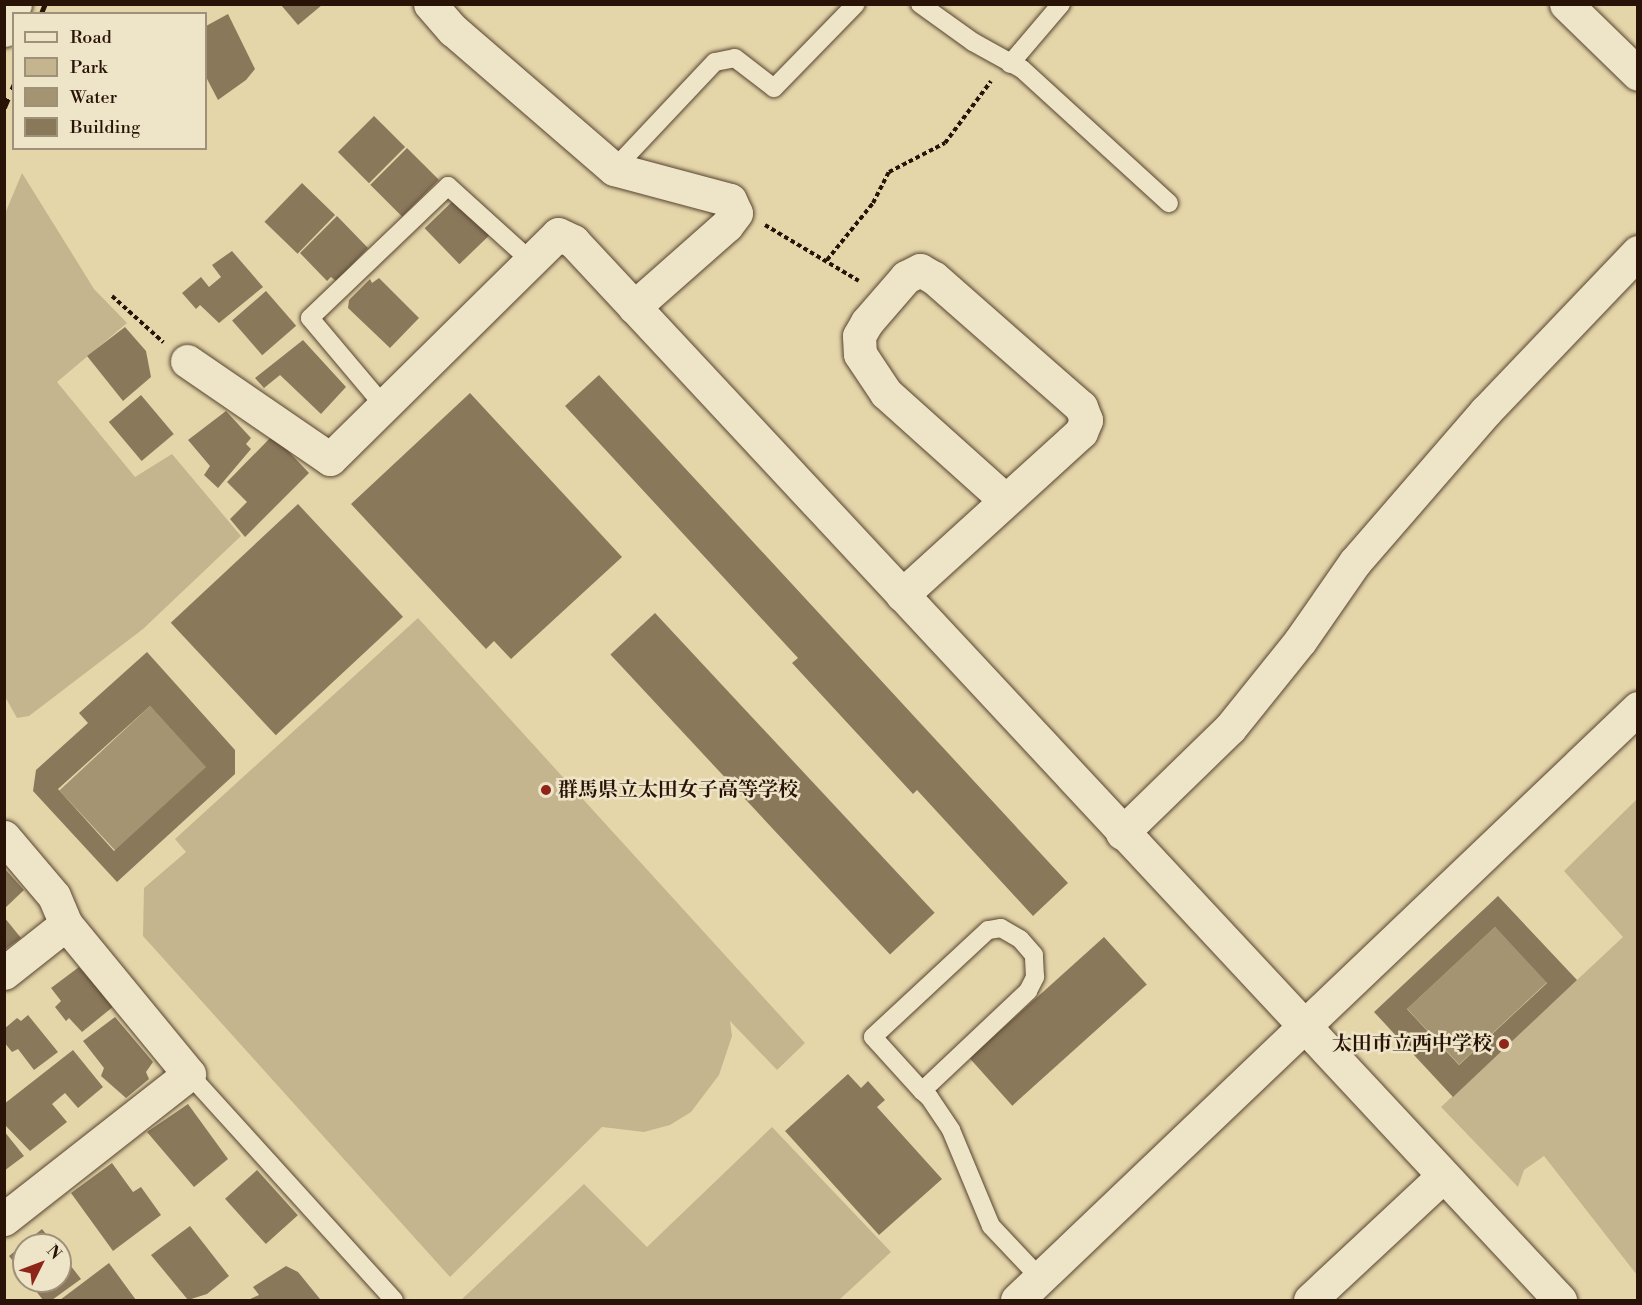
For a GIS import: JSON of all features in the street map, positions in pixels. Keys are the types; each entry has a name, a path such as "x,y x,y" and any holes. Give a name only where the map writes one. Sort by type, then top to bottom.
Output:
{"street":[{"path":"4,30 15,4"},
{"path":"430,4 453,30 614,169 716,194 730,200 735,211 727,225 634,307"},
{"path":"1566,4 1638,74"},
{"path":"187,361 330,459 558,234 565,237 634,307 1301,1027 1560,1300"},
{"path":"1122,833 1230,728 1300,641 1355,562 1486,411 1638,252"},
{"path":"902,595 1004,499 1081,432 1086,420 1081,407 934,278 920,270 906,277 859,336 860,354 869,371 886,393 1004,499"},
{"path":"1028,1289 1638,708"},
{"path":"4,837 54,896 66,924 189,1074 4,1219"},
{"path":"4,973 66,924"},
{"path":"1310,1300 1443,1176"}],"lane":[{"path":"614,169 715,62 735,58 774,88 856,4"},
{"path":"920,4 1008,63 1022,69 1168,202"},
{"path":"1008,63 1061,4"},
{"path":"384,406 309,318 448,186 531,261"},
{"path":"922,1091 1028,991 1037,965 1034,955 1020,939 1001,928 988,930 873,1037 922,1091 951,1130 991,1226 1028,1289"},
{"path":"189,1074 394,1300"}],"path":[{"path":"827,260 873,203 889,172 945,143 1008,63"},
{"path":"735,211 753,217 827,260 886,301"},
{"path":"112,296 135,320 187,361"}],"green space":[{"path":"22,173 94,289 127,323 57,382 135,477 172,454 241,536 143,629 29,716 17,718 4,695 4,216"},
{"path":"418,618 805,1043 777,1070 730,1021 732,1036 719,1075 691,1112 670,1125 644,1132 602,1127 450,1277 143,936 144,888 186,852 175,839"},
{"path":"1637,799 1637,1275 1544,1156 1524,1170 1518,1187 1441,1107 1623,937 1564,871"},
{"path":"772,1127 891,1252 839,1300 461,1300 584,1184 647,1247"}],"water":[{"path":"150,706 207,767 116,851 59,791"},
{"path":"1495,927 1547,983 1459,1064 1407,1009"}],"building":[{"path":"281,5 322,5 298,25"},
{"path":"228,14 255,69 246,80 218,100 207,79 207,25"},
{"path":"374,116 405,147 369,183 338,152"},
{"path":"407,148 439,180 402,217 370,185"},
{"path":"302,183 335,215 298,254 264,222"},
{"path":"457,197 492,233 459,264 425,228"},
{"path":"337,216 368,248 336,281 331,277 327,281 300,253"},
{"path":"232,251 263,287 219,323 200,305 196,309 182,293 201,277 209,287 221,277 212,265"},
{"path":"379,278 419,318 390,348 348,308 349,300 370,279 372,283"},
{"path":"266,291 296,326 262,355 232,321"},
{"path":"125,327 146,351 151,377 123,401 87,356"},
{"path":"303,340 346,387 321,414 280,375 264,388 255,378"},
{"path":"599,375 1068,883 1033,916 917,790 913,794 792,663 798,658 565,406"},
{"path":"470,393 622,557 511,659 494,641 486,649 351,504"},
{"path":"141,395 174,434 142,461 109,422"},
{"path":"226,411 251,438 246,444 251,449 218,488 204,475 210,466 188,440"},
{"path":"273,435 309,473 245,537 230,519 247,502 227,482"},
{"path":"298,504 403,617 276,735 171,623"},
{"path":"655,613 935,913 890,954 610,655"},
{"path":"147,652 235,750 235,774 117,882 33,791 36,770 88,723 79,713","holes":["150,706 206,767 114,851 58,789"]},
{"path":"4,868 24,890 4,909"},
{"path":"1498,896 1577,980 1453,1097 1374,1012","holes":["1495,927 1547,983 1459,1065 1407,1009"]},
{"path":"4,917 21,938 4,950"},
{"path":"1104,937 1147,985 1012,1106 969,1058"},
{"path":"79,967 114,1006 82,1032 69,1018 66,1021 55,1007 61,1001 51,988"},
{"path":"28,1015 58,1052 34,1070 18,1049 12,1052 4,1042 4,1029 17,1018 21,1021"},
{"path":"115,1017 153,1062 146,1072 149,1079 126,1098 101,1076 104,1068 83,1041"},
{"path":"73,1050 103,1087 78,1108 65,1093 52,1104 67,1122 30,1151 4,1124 4,1104"},
{"path":"848,1074 861,1088 868,1081 885,1100 877,1107 942,1179 879,1235 785,1131"},
{"path":"188,1104 228,1159 194,1187 147,1132"},
{"path":"4,1131 24,1156 4,1171"},
{"path":"112,1163 133,1192 141,1187 161,1215 113,1251 71,1193"},
{"path":"257,1170 298,1215 266,1244 225,1199"},
{"path":"190,1226 229,1276 207,1294 188,1300 151,1255"},
{"path":"109,1263 136,1300 60,1300"},
{"path":"286,1266 298,1272 320,1299 248,1300 259,1295 253,1287"},
{"path":"72,1267 81,1279 72,1286"},
{"path":"37,1293 62,1293 52,1300 43,1300"}],"railway":[{"path":"42,12 45,4"},
{"path":"4,108 12,90"}],"place":[{"name":"群馬県立太田女子高等学校","path":"546,790"},
{"name":"太田市立西中学校","path":"1504,1044"}]}
